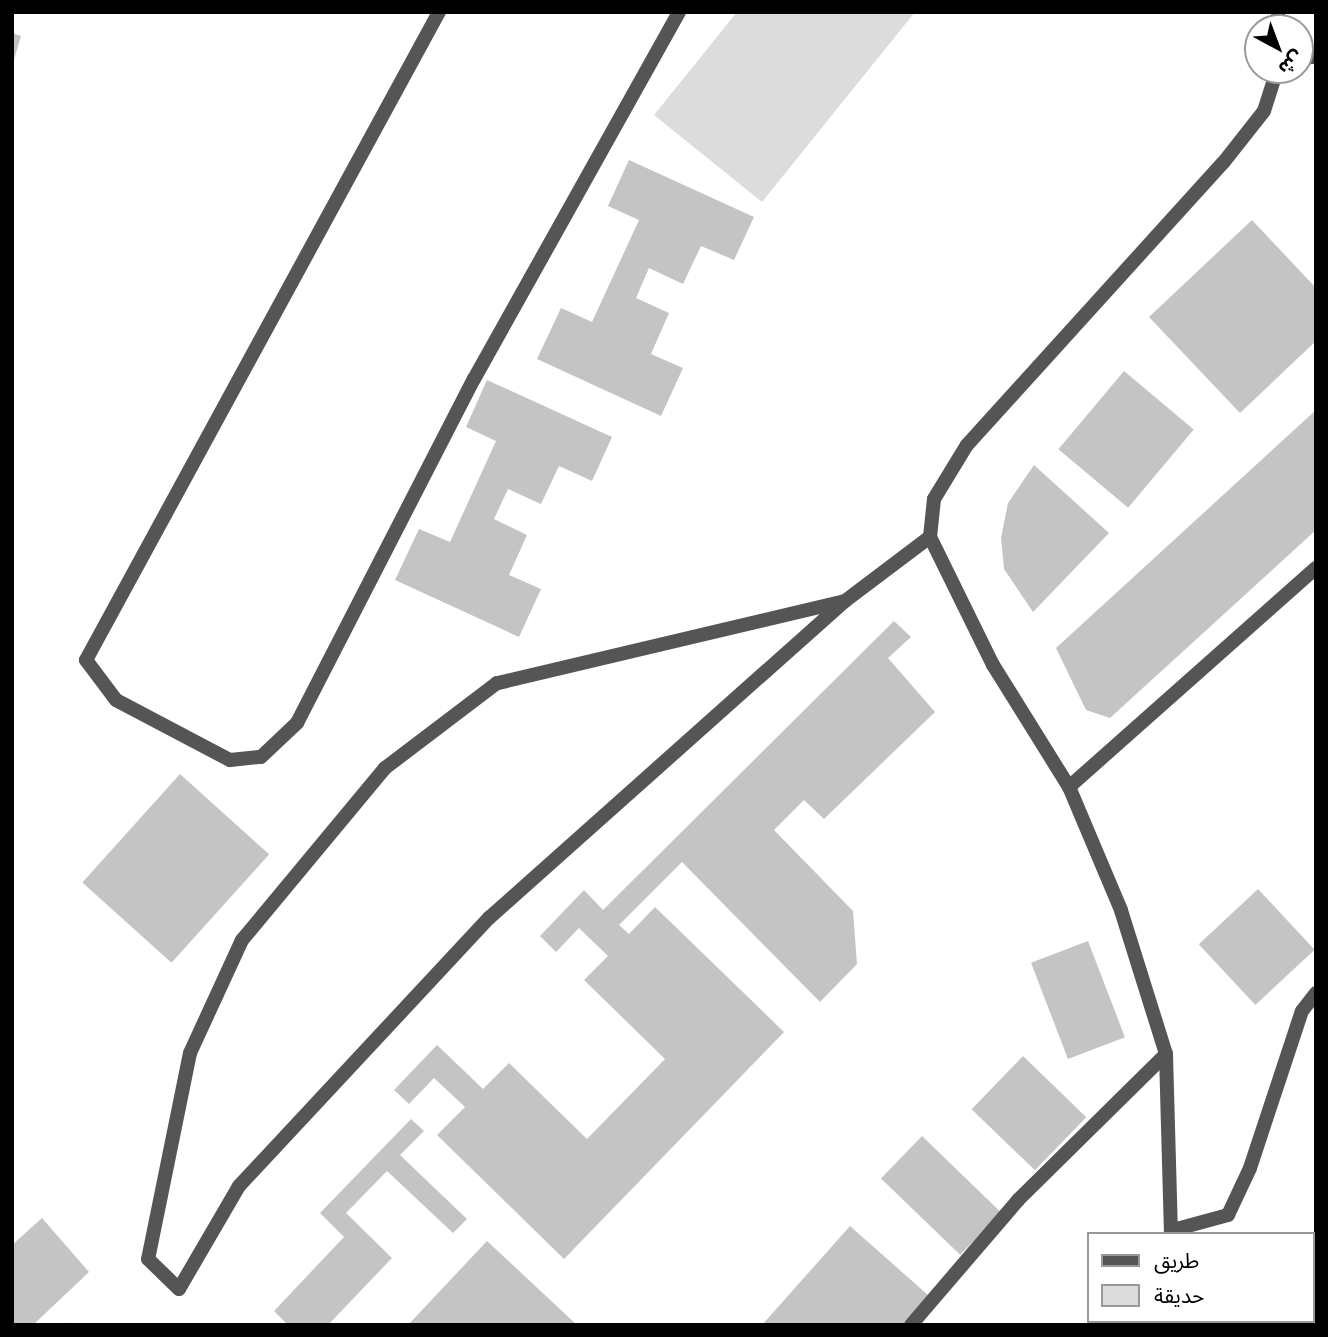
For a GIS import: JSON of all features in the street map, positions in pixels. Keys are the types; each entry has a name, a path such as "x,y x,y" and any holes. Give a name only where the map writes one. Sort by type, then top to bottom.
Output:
{"street":[{"path":"439,12 86,660 116,701 230,760 261,757 297,723 474,379 679,12"},
{"path":"1273,84 1264,111 1223,163 967,445 934,499 930,537 993,665 1069,787 1121,910 1166,1054 1172,1232 1228,1215 1250,1168 1302,1011 1316,993"},
{"path":"845,601 497,683 385,768 242,940 190,1053 148,1259 179,1289 239,1186 489,918 845,601 930,537"},
{"path":"1069,787 1316,568"},
{"path":"911,1325 1018,1200 1166,1054"}],"green space":[{"path":"737,12 915,12 762,202 654,115"}],"building":[{"path":"12,33 21,36 13,63 12,63"},
{"path":"629,160 754,217 734,260 701,246 683,284 649,268 636,298 669,313 651,354 683,368 661,416 537,359 561,308 592,322 639,220 608,206"},
{"path":"1252,220 1316,288 1316,341 1240,413 1149,317"},
{"path":"1124,371 1194,429 1128,508 1058,449"},
{"path":"487,380 612,437 592,481 559,466 541,504 508,489 494,519 527,535 509,575 541,589 519,637 395,580 419,529 450,542 496,441 466,427"},
{"path":"1316,410 1316,530 1110,718 1086,710 1056,648"},
{"path":"1034,465 1109,533 1033,612 1004,569 1001,538 1008,503"},
{"path":"894,621 911,637 888,658 935,712 824,819 804,800 774,830 853,911 857,964 820,1002 682,862 619,925 629,934 655,907 784,1032 564,1259 437,1135 465,1107 434,1078 409,1104 394,1090 437,1045 483,1089 509,1063 587,1139 665,1059 584,980 608,956 579,928 556,952 540,936 584,890 603,910"},
{"path":"180,774 269,854 171,963 82,882"},
{"path":"1258,889 1315,950 1255,1005 1199,944"},
{"path":"1088,941 1125,1037 1068,1059 1031,963"},
{"path":"1023,1056 1086,1117 1035,1170 972,1109"},
{"path":"411,1119 424,1131 400,1155 467,1219 453,1233 387,1171 346,1213 392,1258 328,1325 288,1325 274,1311 344,1237 320,1213"},
{"path":"922,1136 1001,1212 960,1255 881,1178"},
{"path":"42,1218 89,1272 33,1325 12,1325 12,1245"},
{"path":"850,1226 928,1295 902,1325 762,1325"},
{"path":"487,1241 577,1325 408,1325"}]}
